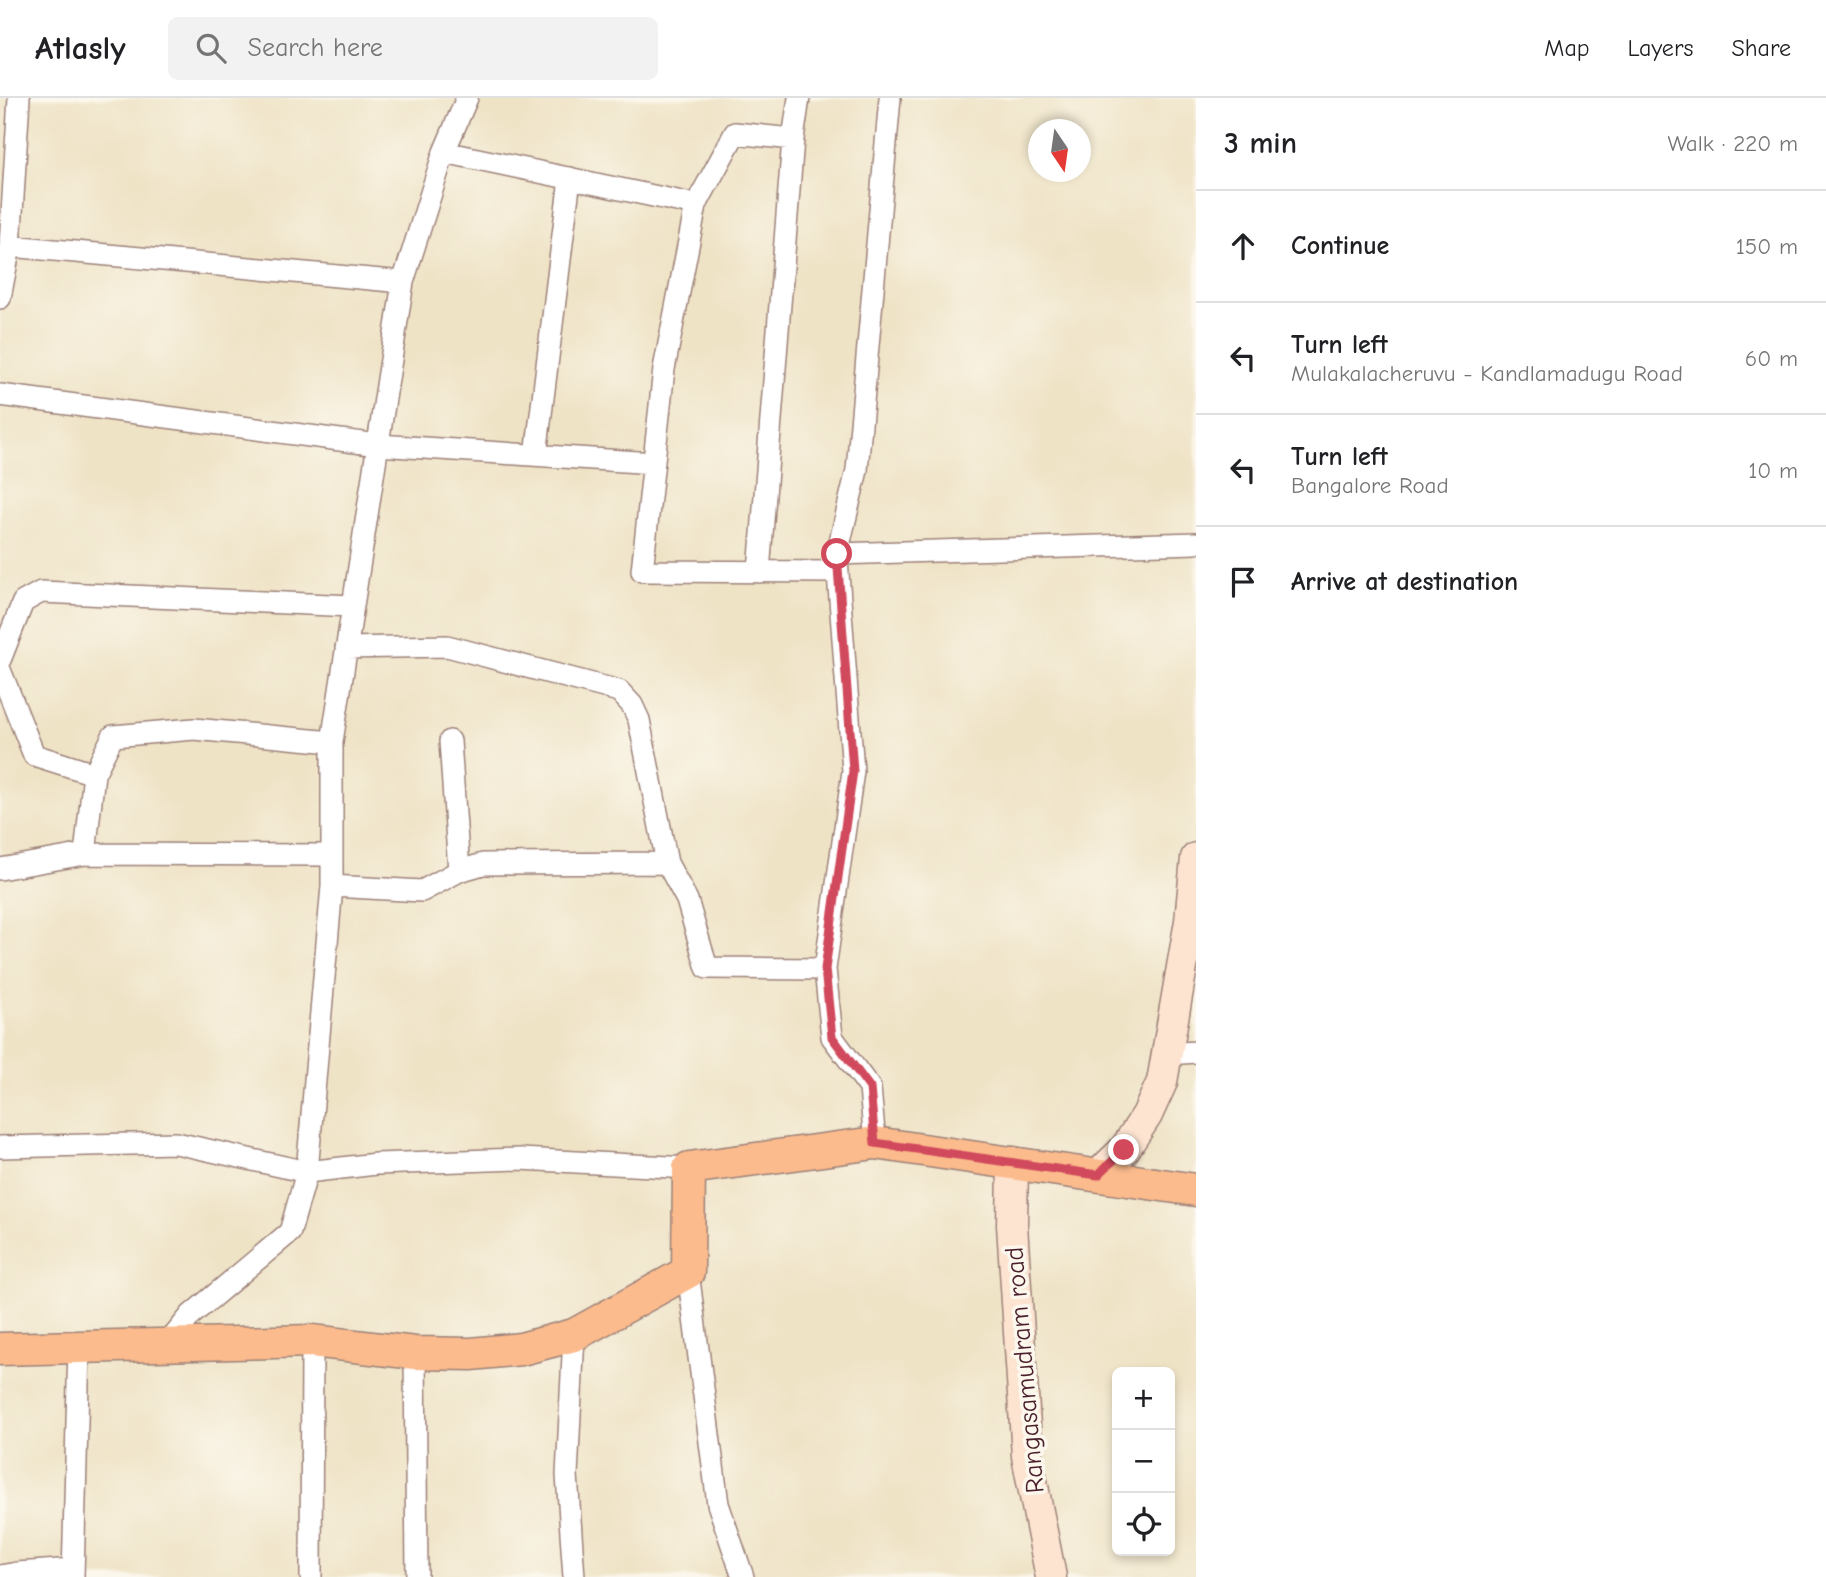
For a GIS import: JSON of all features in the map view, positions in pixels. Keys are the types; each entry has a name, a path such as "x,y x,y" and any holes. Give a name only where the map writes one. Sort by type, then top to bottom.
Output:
{"main road":[{"path":"1098,1175 1124,1150 1147,1115 1162,1082 1182,1053 1196,858"},
{"path":"0,1349 312,1341 415,1353 471,1354 521,1349 574,1335 688,1272 689,1168 875,1143 1196,1190"},
{"name":"Rangasamudram road","path":"1013,1162 1012,1226 1027,1456 1051,1577"}],"street":[{"path":"0,298 10,246 19,98"},
{"path":"166,1346 191,1315 290,1231 307,1172 332,886 332,742 346,648 403,282 444,152 467,98"},
{"path":"759,572 793,139 799,98"},
{"path":"875,1143 870,1088 832,1037 825,969 853,771 838,563 857,470 890,98"},
{"path":"793,139 735,133 696,205 664,369 642,571 759,572 838,563 1196,543"},
{"path":"444,152 696,205"},
{"path":"536,455 570,178"},
{"path":"10,246 403,282"},
{"path":"0,395 378,445 653,463"},
{"path":"0,660 23,602 41,592 353,606"},
{"path":"346,648 447,646 619,691 632,705 639,720 667,863 687,900 707,968 825,969"},
{"path":"0,670 34,755 94,774"},
{"path":"85,854 94,774 113,736 194,729 332,742"},
{"path":"450,741 459,871"},
{"path":"0,869 85,854 332,855"},
{"path":"332,886 422,891 459,871 483,864 667,863"},
{"path":"0,1147 176,1143 307,1172 376,1164 520,1159 689,1168"},
{"path":"688,1272 718,1504 743,1577"},
{"path":"574,1335 567,1475 574,1577"},
{"path":"311,1577 312,1341"},
{"path":"0,1576 17,1573 73,1573 79,1346"},
{"path":"415,1353 417,1577"}],"route":[{"path":"837,554 853,771 825,969 832,1037 870,1088 875,1143 1098,1175 1124,1150"}]}
